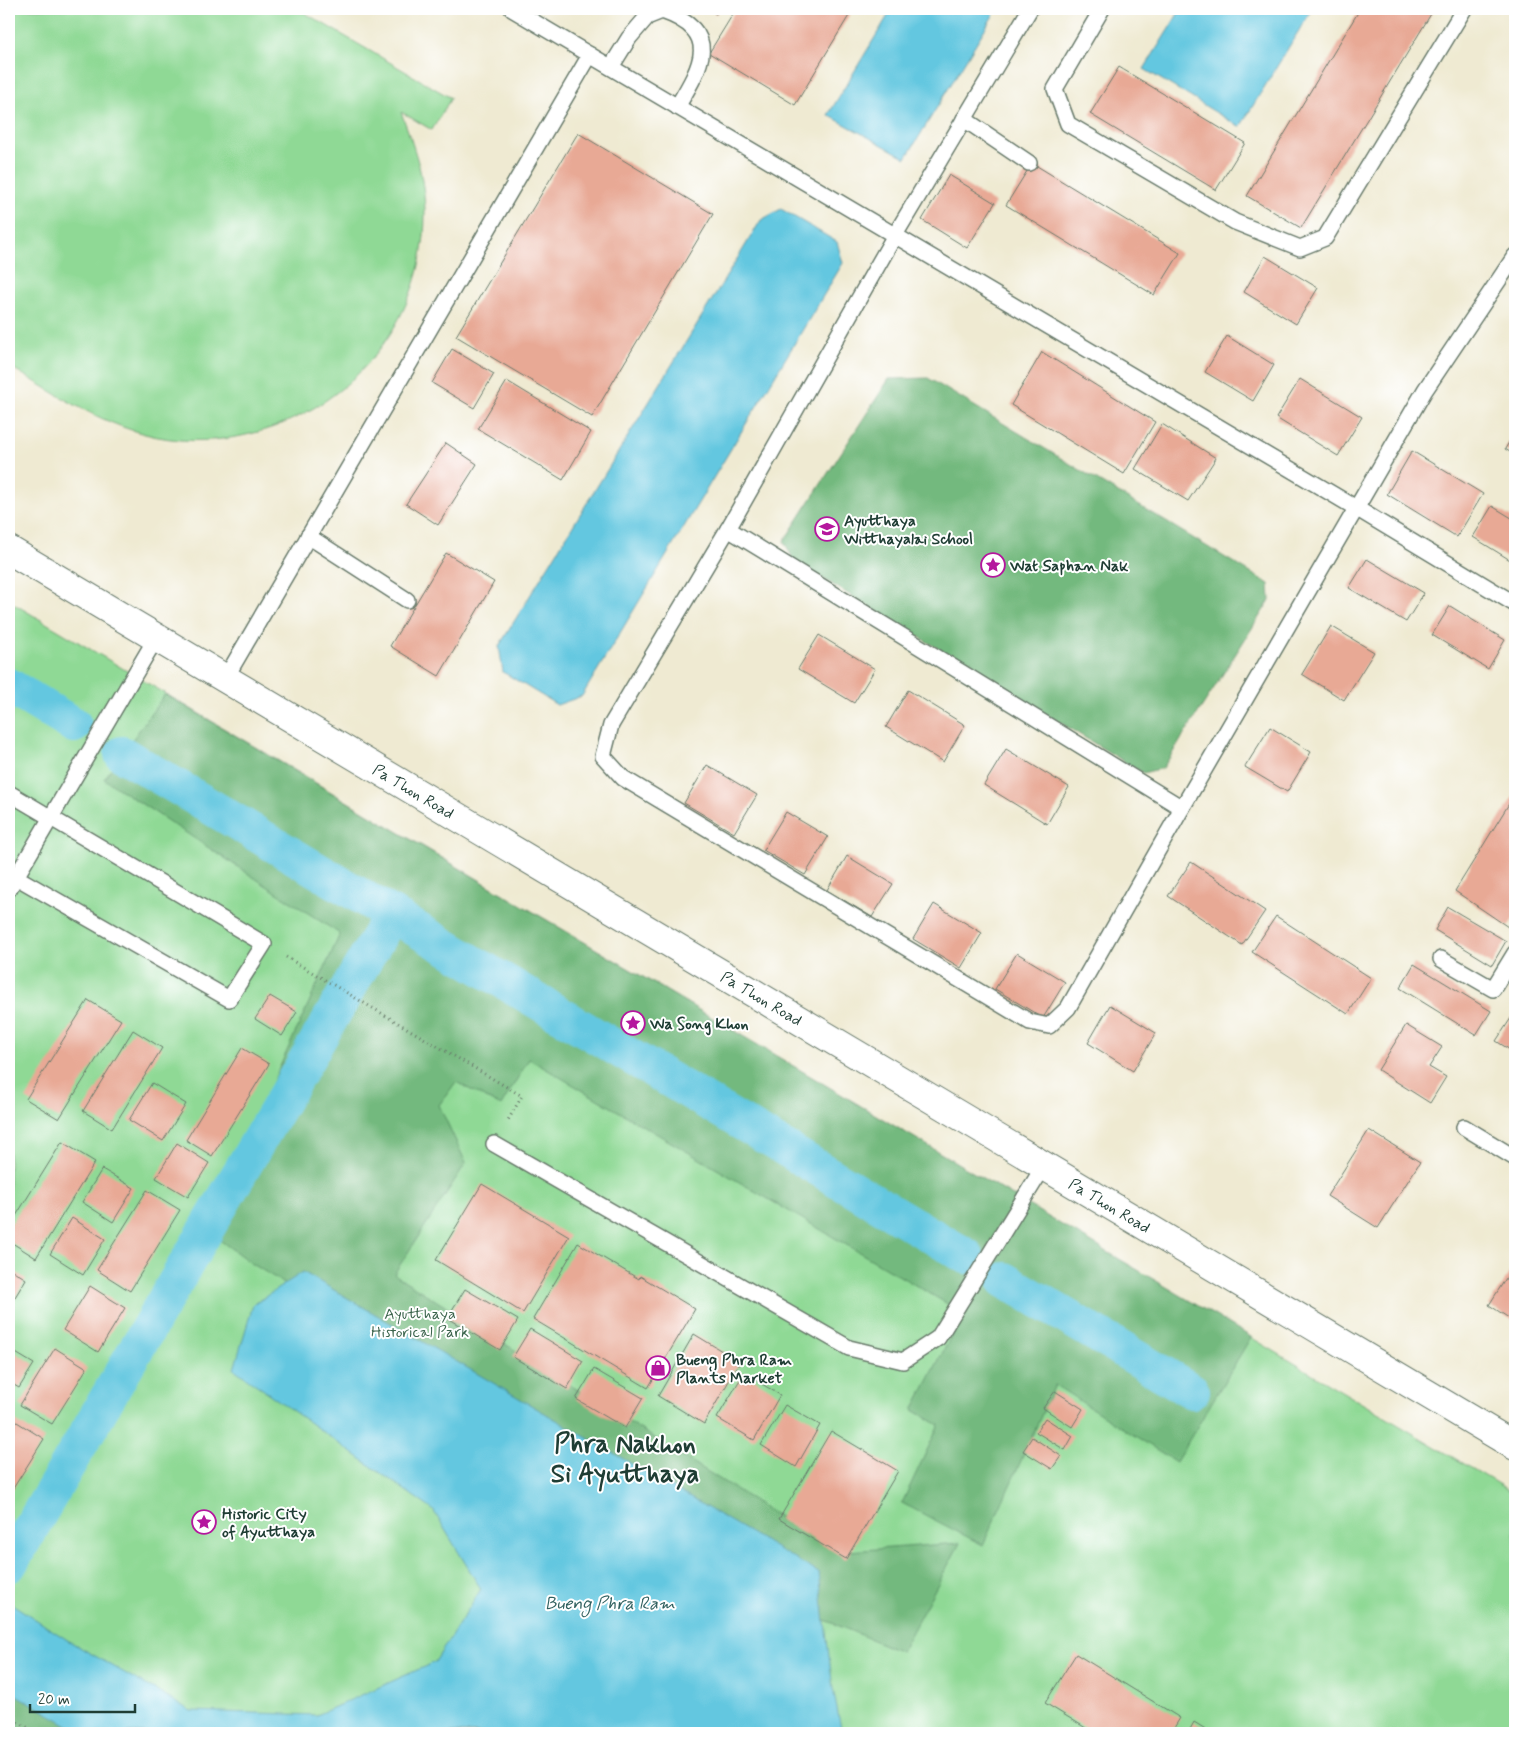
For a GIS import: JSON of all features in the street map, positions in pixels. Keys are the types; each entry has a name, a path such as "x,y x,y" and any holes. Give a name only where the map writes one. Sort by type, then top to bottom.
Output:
{"street":[{"name":"Pa Thon Road","path":"9,550 1515,1446"}],"lane":[{"path":"1030,9 895,235 728,529 611,725 603,756 623,778 1030,1022 1049,1026 1068,1008 1425,390 1515,256"},
{"path":"1102,9 1055,89 1068,124 1235,222 1300,248 1325,238 1464,9"},
{"path":"521,11 677,107 1515,604"},
{"path":"611,67 629,38 647,17 662,11 676,16 693,28 702,45 701,60 696,75 677,107"},
{"path":"225,679 590,55"},
{"path":"964,119 1029,163"},
{"path":"728,529 1182,808"},
{"path":"308,536 407,600"},
{"path":"9,793 51,818 264,944 229,999 11,880 51,818 156,638"},
{"path":"1441,959 1493,989 1515,953"},
{"path":"1464,1127 1515,1158"},
{"path":"494,1144 848,1348 904,1361 938,1338 1044,1166"}],"path":[{"path":"264,944 522,1096 494,1144"},
{"path":"9,1717 37,1733"}],"green space":[{"path":"9,9 298,9 451,98 432,130 401,112 421,174 425,200 420,262 405,306 382,346 352,380 315,407 274,427 228,438 180,440 156,437 112,423 70,402 9,366"},
{"path":"928,378 1269,584 1270,600 1163,768 1143,773 794,561 784,541 889,379"},
{"name":"Ayutthaya Historical Park","path":"9,601 1515,1494 1515,1733 9,1733"},
{"path":"165,694 1251,1337 1176,1462 1055,1385 983,1545 902,1503 939,1425 913,1410 963,1313 529,1059 501,1106 456,1082 439,1105 466,1163 394,1274 835,1552 960,1543 901,1652 825,1620 251,1263 206,1230 340,934 104,779"},
{"path":"9,1637 199,1733 9,1733"}],"water":[{"path":"892,9 997,9 906,158 828,115"},
{"path":"1181,9 1312,9 1240,127 1144,69"},
{"path":"781,209 837,242 843,263 582,696 557,705 503,672 499,646 761,220"},
{"name":"Bueng Phra Ram","path":"303,1272 819,1573 833,1689 842,1733 82,1733 9,1691 9,1602 69,1641 191,1711 317,1715 435,1662 481,1589 433,1510 234,1369 253,1305"}],"building":[{"path":"707,9 720,9 716,14"},
{"path":"736,9 853,9 795,105 709,53"},
{"path":"1360,9 1434,9 1301,228 1247,196"},
{"path":"1119,67 1245,143 1216,190 1090,114"},
{"path":"578,133 713,214 592,417 456,336"},
{"path":"1032,163 1180,253 1154,295 1006,205"},
{"path":"949,175 995,203 967,248 922,220"},
{"path":"1265,256 1318,288 1296,324 1244,292"},
{"path":"1227,336 1274,365 1253,401 1205,372"},
{"path":"452,349 494,374 474,408 432,383"},
{"path":"1042,352 1155,422 1124,474 1011,405"},
{"path":"1300,379 1362,417 1338,456 1276,418"},
{"path":"507,381 591,432 563,480 478,429"},
{"path":"1162,424 1216,458 1188,501 1135,469"},
{"path":"1515,432 1515,455 1505,449"},
{"path":"446,443 477,464 438,525 406,504"},
{"path":"1412,451 1483,494 1457,537 1387,494"},
{"path":"1492,506 1515,520 1515,563 1473,537"},
{"path":"446,553 494,582 439,676 390,646"},
{"path":"1367,559 1424,593 1406,622 1349,588"},
{"path":"1450,606 1505,640 1488,669 1432,635"},
{"path":"1331,626 1374,652 1344,700 1302,674"},
{"path":"819,635 875,669 854,703 798,669"},
{"path":"908,690 965,725 943,762 886,727"},
{"path":"1270,727 1311,752 1287,792 1245,767"},
{"path":"1006,749 1069,787 1047,824 984,785"},
{"path":"707,765 757,795 734,833 684,803"},
{"path":"1515,794 1515,916 1508,927 1455,891"},
{"path":"786,812 828,837 805,875 763,850"},
{"path":"847,856 893,884 872,917 827,890"},
{"path":"1191,862 1265,911 1242,945 1168,896"},
{"path":"934,904 982,933 961,968 913,939"},
{"path":"1448,907 1506,941 1492,965 1435,930"},
{"path":"1276,916 1371,978 1348,1014 1252,952"},
{"path":"1017,953 1065,982 1043,1018 995,989"},
{"path":"1414,964 1491,1011 1476,1035 1400,988"},
{"path":"270,996 297,1012 282,1036 255,1019"},
{"path":"88,1000 121,1020 59,1119 26,1099"},
{"path":"1110,1005 1156,1033 1133,1071 1088,1043"},
{"path":"1515,1012 1515,1053 1496,1041"},
{"path":"1406,1025 1442,1047 1429,1067 1446,1077 1430,1103 1378,1070"},
{"path":"133,1030 162,1048 112,1129 83,1111"},
{"path":"242,1048 269,1064 212,1156 186,1140"},
{"path":"152,1083 186,1104 163,1141 129,1120"},
{"path":"1369,1130 1420,1162 1378,1228 1327,1196"},
{"path":"62,1142 95,1162 36,1258 9,1241 9,1227"},
{"path":"177,1143 209,1163 188,1197 156,1178"},
{"path":"102,1169 134,1188 113,1222 82,1202"},
{"path":"482,1184 569,1236 523,1313 436,1260"},
{"path":"147,1190 180,1210 130,1291 97,1270"},
{"path":"72,1218 105,1239 83,1275 50,1254"},
{"path":"578,1243 639,1279 640,1276 695,1309 648,1388 533,1319"},
{"path":"1515,1264 1515,1322 1489,1305"},
{"path":"9,1268 26,1279 9,1307"},
{"path":"90,1286 125,1308 98,1352 63,1330"},
{"path":"465,1289 518,1320 500,1350 447,1318"},
{"path":"530,1329 583,1361 567,1389 513,1357"},
{"path":"694,1334 740,1362 704,1424 658,1396"},
{"path":"55,1348 87,1368 52,1424 20,1405"},
{"path":"9,1349 34,1364 19,1388 9,1382"},
{"path":"594,1369 643,1398 625,1428 576,1399"},
{"path":"744,1373 780,1395 754,1440 717,1418"},
{"path":"1055,1391 1083,1409 1072,1427 1043,1408"},
{"path":"785,1405 820,1425 796,1467 761,1445"},
{"path":"9,1417 44,1439 9,1495"},
{"path":"1045,1418 1073,1436 1065,1450 1036,1432"},
{"path":"831,1431 898,1471 846,1559 779,1519"},
{"path":"1032,1437 1061,1456 1052,1469 1023,1451"},
{"path":"1076,1654 1180,1718 1171,1733 1094,1733 1045,1703"},
{"path":"1194,1722 1212,1733 1188,1733"}],"waterway":[{"path":"9,686 74,725"},
{"path":"122,754 966,1256"},
{"path":"9,1565 392,914"},
{"path":"1005,1280 1192,1391"}],"place":[{"name":"Ayutthaya Witthayalai School","path":"827,529"},
{"name":"Wat Saphan Nak","path":"993,565"},
{"name":"Wa Song Khon","path":"633,1023"},
{"name":"Bueng Phra Ram Plants Market","path":"658,1368"},
{"name":"Historic City of Ayutthaya","path":"204,1522"}],"district":[{"name":"Phra Nakhon Si Ayutthaya","path":"625,1458"}]}
